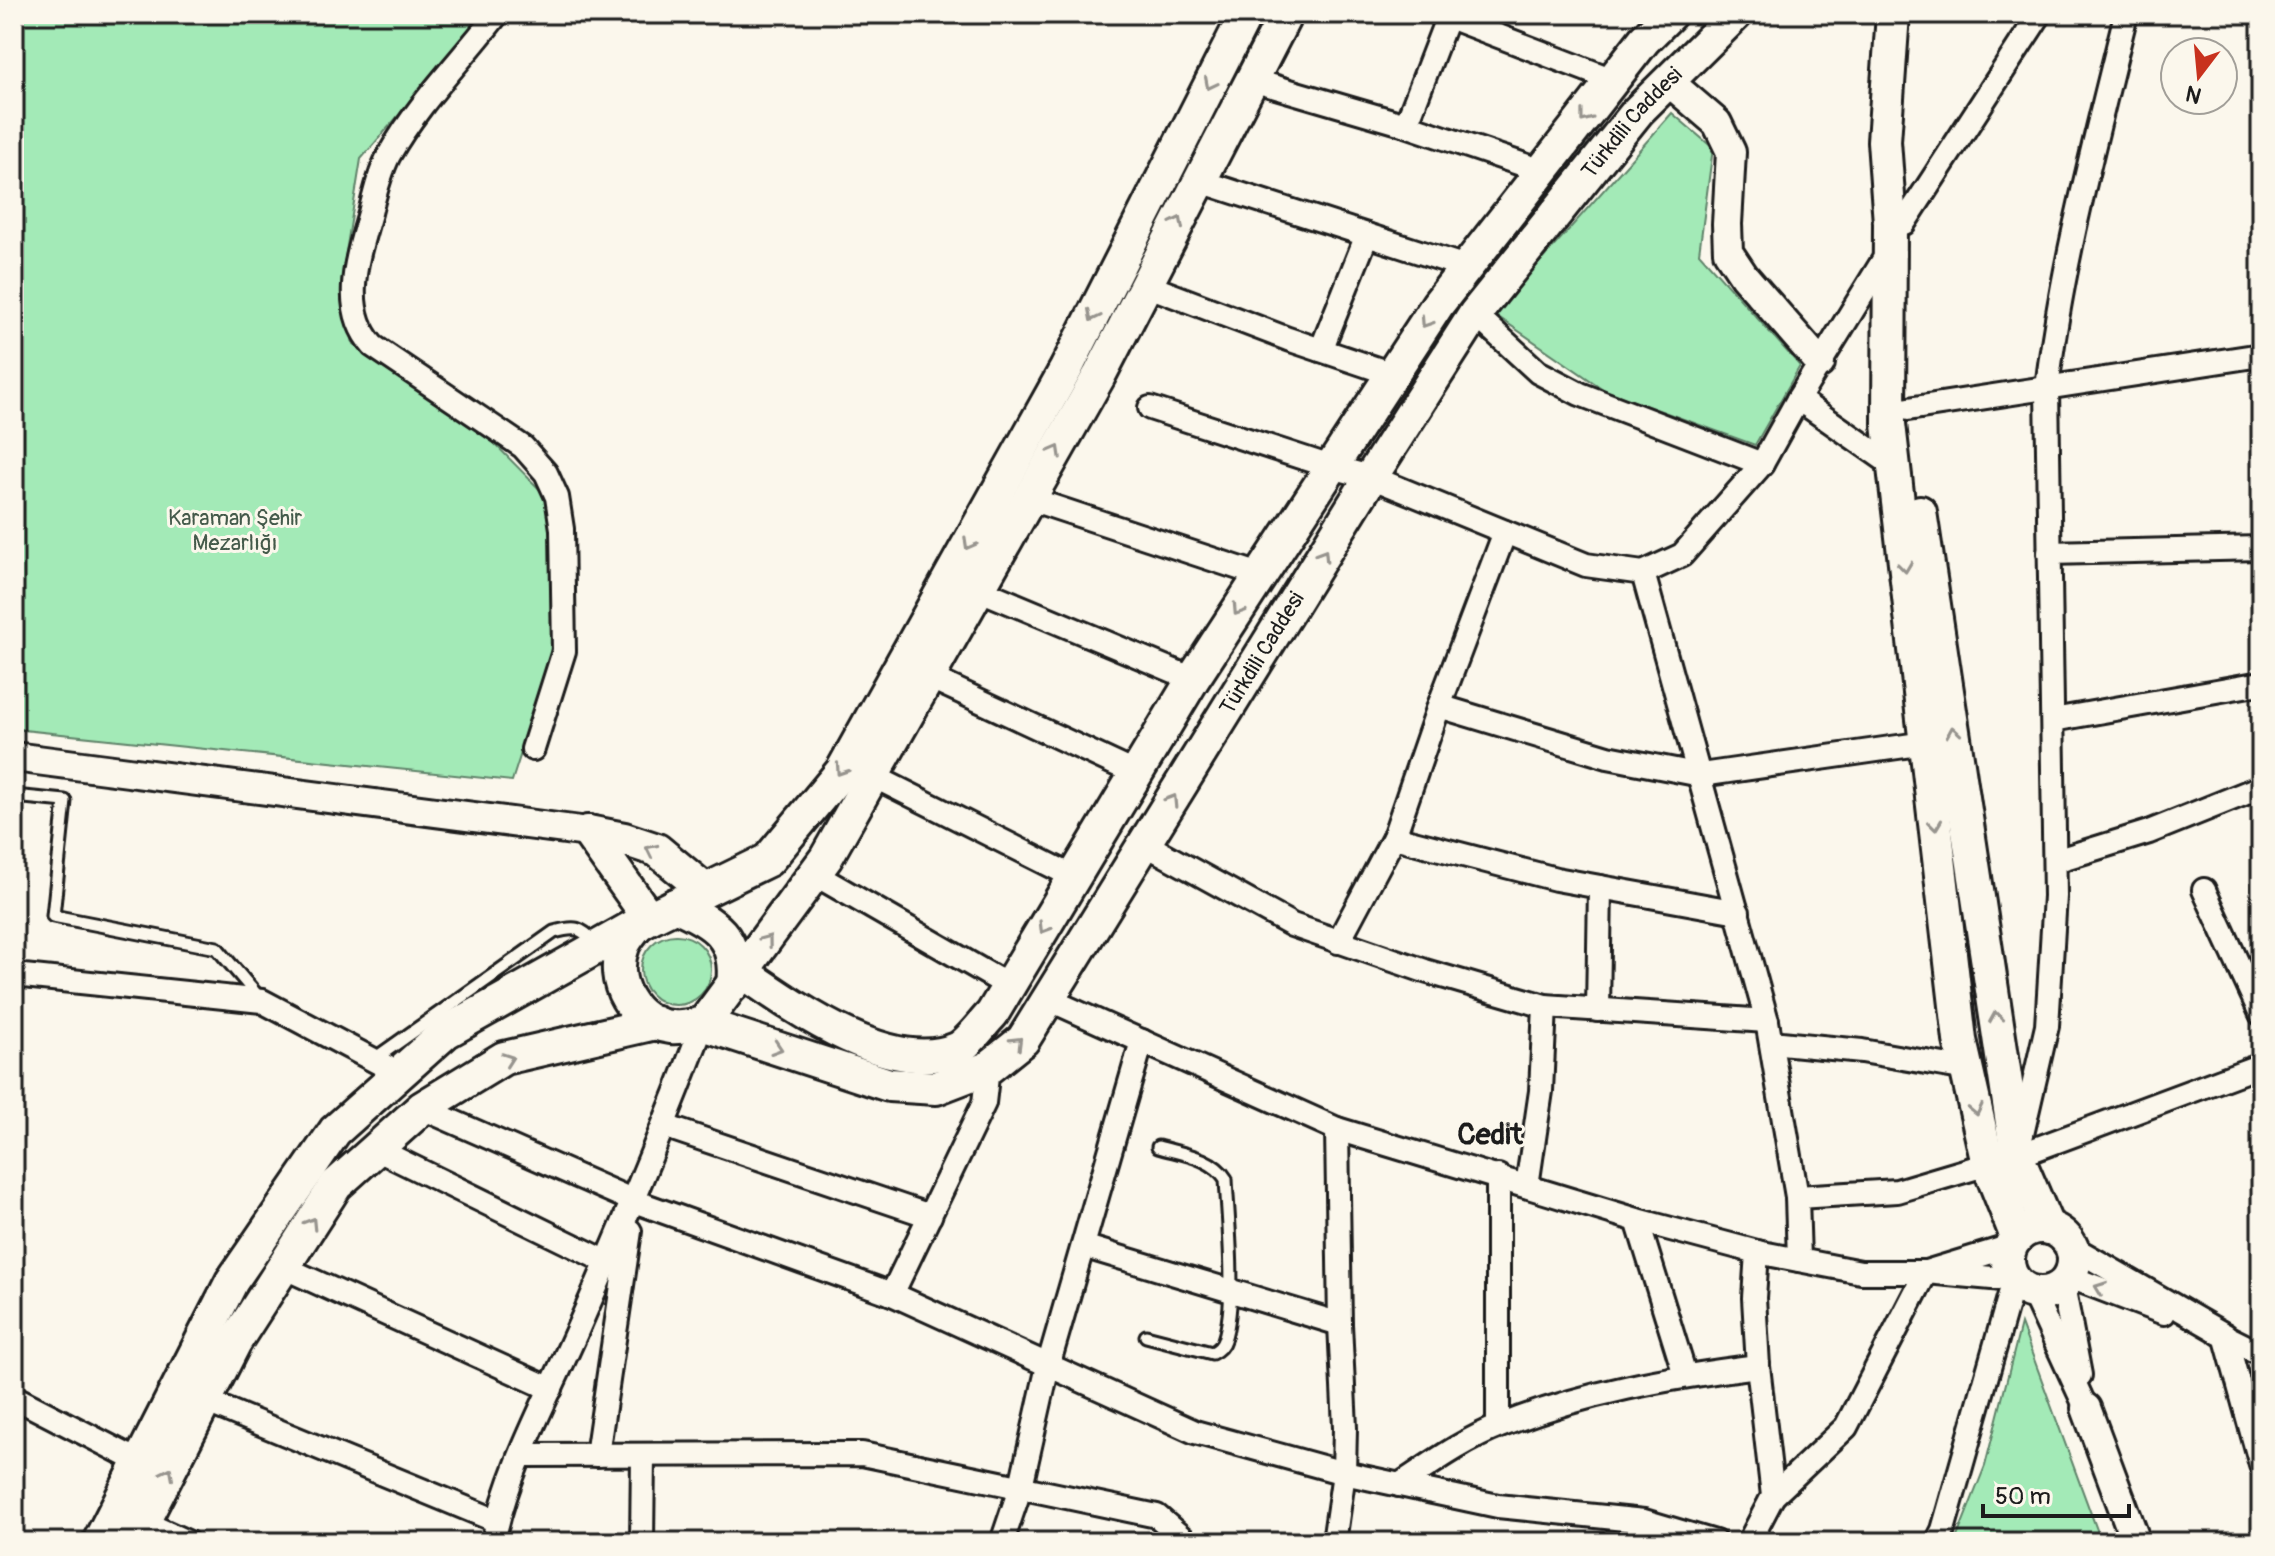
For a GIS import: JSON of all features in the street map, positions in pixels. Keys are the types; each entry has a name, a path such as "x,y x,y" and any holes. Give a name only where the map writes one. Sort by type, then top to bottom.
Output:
{"main road":[{"path":"99,1542 232,1281 335,1131 386,1067 654,916 768,860 842,771 1066,369 1246,14"},
{"path":"654,916 623,945 619,963 620,982 627,1000 640,1014 656,1023 670,1027 703,1024 816,875 1099,376 1286,14"},
{"name":"Türkdili Caddesi","path":"738,978 872,1047 915,1056 959,1048 992,1014 1193,679 1438,304 1644,40 1670,14"},
{"path":"1893,14 1884,141 1897,237 1908,409 2003,1160"},
{"path":"1911,14 1904,66 1889,424 1960,1040 1967,1069 2041,1262"},
{"name":"Türkdili Caddesi","path":"703,1024 889,1085 936,1088 988,1068 1023,1040 1475,314 1638,111 1734,15"},
{"path":"588,832 657,850 705,890"},
{"path":"588,832 654,916 715,925 733,955 738,978"},
{"path":"138,1532 235,1342 336,1185 422,1108 504,1058 656,1023"}],"street":[{"path":"497,14 447,73 389,155 378,182 356,262 353,290 362,333 373,346 523,447 546,473 557,497 562,529 564,651 533,749"},
{"path":"1150,408 1371,477 1586,565 1643,573 1682,555 1762,464 1897,237 2040,14"},
{"path":"2003,1160 2047,1026 2055,896 2047,388 2057,319 2087,175 2126,14"},
{"path":"1406,125 1444,15 1613,80"},
{"path":"1252,80 1406,125 1542,171"},
{"path":"1668,81 1717,123 1731,152 1728,252 1744,276 1820,363"},
{"path":"1200,181 1466,267"},
{"path":"1321,350 1367,235"},
{"path":"1146,285 1392,374"},
{"path":"1475,314 1538,372 1580,394 1762,464"},
{"path":"1908,409 2261,355"},
{"path":"1798,399 1894,466"},
{"path":"1030,499 1260,575"},
{"path":"1338,942 1394,837 1439,706 1505,532"},
{"path":"2049,553 2261,548"},
{"path":"1643,573 1769,1031 1797,1197 1799,1260"},
{"path":"978,589 1193,679"},
{"path":"929,677 1137,774"},
{"path":"2053,720 2261,684"},
{"path":"1439,706 1608,757 1701,775 1926,743"},
{"path":"14,757 588,832"},
{"path":"873,776 1074,877"},
{"path":"2055,861 2149,832 2261,787"},
{"path":"1394,837 1556,879 1738,912"},
{"path":"1145,844 1292,925 1425,971 1545,1006 1769,1031 1967,1069"},
{"path":"816,875 1009,986"},
{"path":"1598,1010 1600,887"},
{"path":"2204,890 2261,1014"},
{"path":"14,975 262,1001 386,1067"},
{"path":"1048,999 1337,1129 1637,1220 1757,1252 1861,1272 1926,1272 2041,1262 2225,1335 2261,1354"},
{"path":"1527,1186 1541,1091 1545,1006"},
{"path":"205,1401 495,1532 522,1455 634,1201 703,1024"},
{"path":"1002,1542 1021,1486 1048,1366 1142,1041"},
{"path":"1797,1197 1897,1191 2003,1160 2261,1065"},
{"path":"892,1294 984,1103 988,1068"},
{"path":"422,1108 634,1201 892,1294 1195,1432 1344,1473 1498,1506 1644,1521 1715,1542"},
{"path":"664,1126 930,1216"},
{"path":"1334,1542 1344,1473 1345,1428 1337,1129"},
{"path":"376,1149 607,1262"},
{"path":"1498,1176 1498,1426"},
{"path":"597,1455 634,1201"},
{"path":"1637,1220 1685,1375"},
{"path":"1083,1246 1340,1324"},
{"path":"1757,1252 1754,1298 1758,1366 1773,1496"},
{"path":"1926,1272 2041,1262 2225,1335"},
{"path":"1937,1542 1994,1355 2041,1262"},
{"path":"2041,1262 2086,1408 2136,1542"},
{"path":"2041,1262 2086,1408"},
{"path":"283,1267 551,1389"},
{"path":"1749,1542 1773,1496 1846,1427 1926,1272"},
{"path":"2225,1335 2261,1465"},
{"path":"1399,1485 1456,1447 1498,1426 1562,1404 1685,1375 1758,1366"},
{"path":"14,1397 140,1462"},
{"path":"522,1455 862,1454 1157,1516 1187,1542"},
{"path":"642,1542 643,1455"},
{"path":"138,1532 187,1542"}],"lane":[{"path":"14,796 65,801 53,916 217,948 262,1001"},
{"path":"1146,1336 1212,1353 1217,1351 1225,1337 1230,1291 1226,1179 1220,1169 1208,1161 1158,1147"},
{"path":"14,1538 21,1542"}],"green space":[{"name":"Karaman Şehir Mezarlığı","path":"14,14 486,14 361,159 341,283 353,344 493,442 557,507 550,663 512,781 14,729"},
{"path":"1672,113 1713,148 1699,253 1800,366 1755,445 1606,391 1494,314"},
{"path":"683,935 705,950 711,970 709,984 701,995 690,1003 669,1005 651,995 643,984 641,963 651,945 662,937"},
{"path":"2021,1324 2100,1538 2085,1542 1955,1542 1985,1466"}],"district":[{"name":"Cedit","path":"1490,1134"}]}
